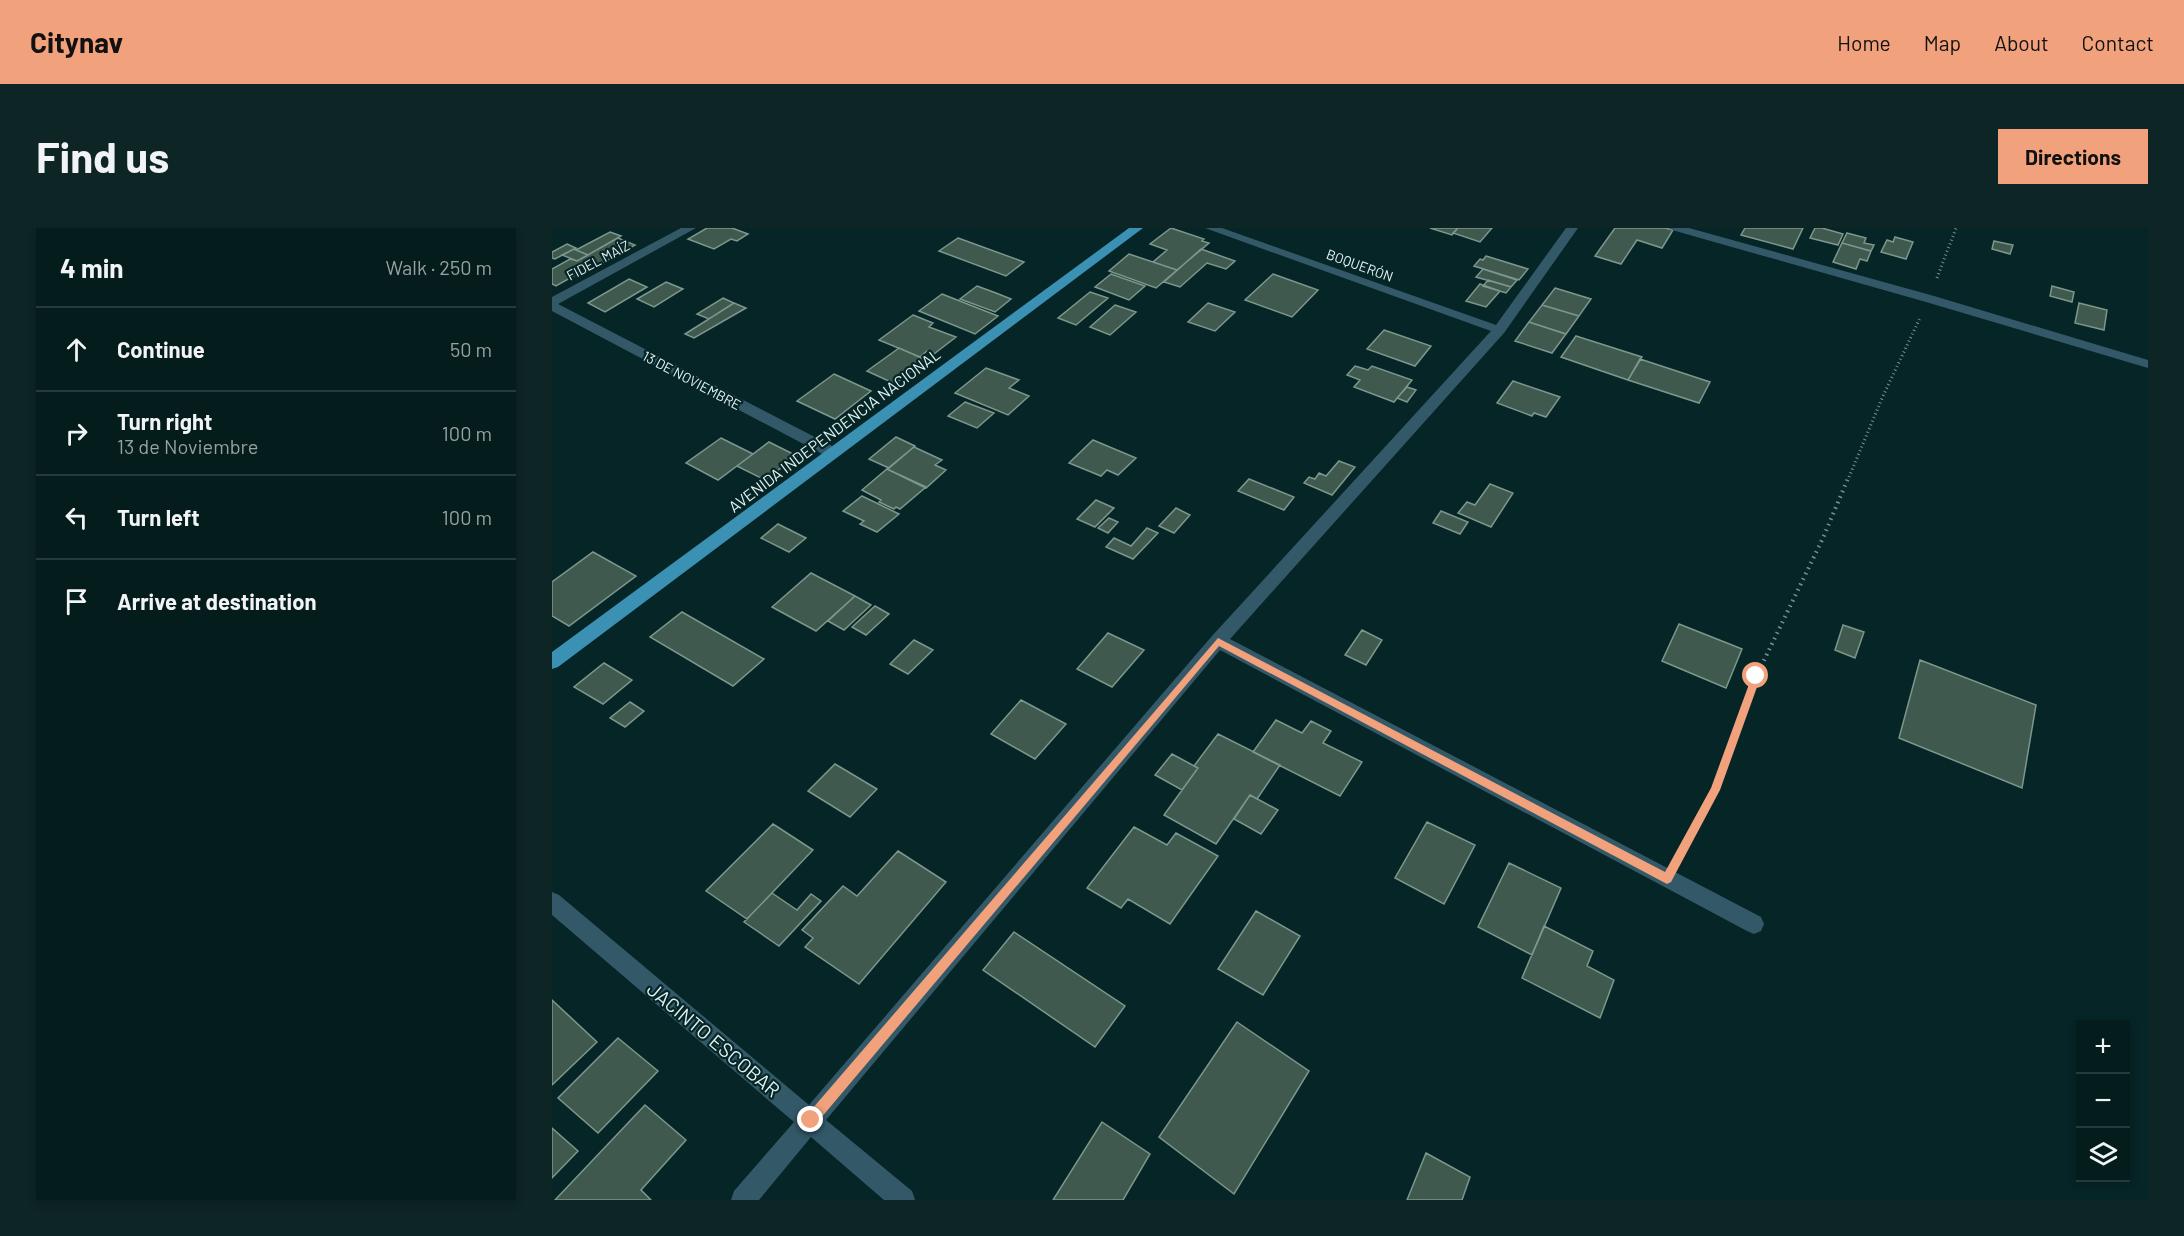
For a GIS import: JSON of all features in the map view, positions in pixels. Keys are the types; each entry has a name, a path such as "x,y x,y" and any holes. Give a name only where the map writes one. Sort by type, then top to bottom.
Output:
{"main road":[{"name":"AVENIDA INDEPENDENCIA NACIONAL","path":"552,662 1137,228"}],"street":[{"name":"FIDEL MAÍZ","path":"552,304 690,228"},
{"name":"BOQUERÓN","path":"1211,228 1500,330"},
{"path":"743,1200 1218,641 1500,330 1572,228"},
{"path":"1676,228 1930,299 2148,364"},
{"name":"13 DE NOVIEMBRE","path":"552,304 833,453"},
{"path":"1218,641 1754,924"},
{"name":"JACINTO ESCOBAR","path":"552,902 903,1200"}],"path":[{"path":"1667,879 1715,790 1756,676 1823,538 1883,396 1930,299 1956,228"}],"building":[{"path":"707,228 732,228 748,234 737,241 731,239 714,249 688,239"},
{"path":"1171,228 1204,239 1202,241 1209,243 1177,270 1153,262 1167,250 1150,244"},
{"path":"1430,228 1458,228 1452,235"},
{"path":"1458,228 1492,228 1480,242 1453,233"},
{"path":"1615,228 1673,230 1662,248 1637,240 1621,264 1595,256"},
{"path":"1745,228 1803,228 1793,249 1741,235"},
{"path":"1815,228 1843,234 1838,245 1810,238"},
{"path":"610,232 621,236 588,255 576,250"},
{"path":"1847,233 1866,238 1864,243 1874,245 1871,251 1842,243"},
{"path":"1895,237 1913,242 1906,259 1881,252 1887,240 1893,242"},
{"path":"618,238 635,245 556,286 552,284 552,269 570,259 577,261"},
{"path":"958,238 1024,262 1006,276 939,251"},
{"path":"1994,241 2013,245 2010,254 1992,249"},
{"path":"1842,243 1871,251 1867,261 1860,259 1856,269 1833,262"},
{"path":"567,244 576,248 555,259 552,258 552,252"},
{"path":"574,249 588,255 577,261 562,255"},
{"path":"1201,249 1235,261 1226,269 1207,263 1180,287 1164,282"},
{"path":"1129,254 1177,270 1156,288 1109,271"},
{"path":"1486,256 1528,269 1519,280 1474,266"},
{"path":"1483,269 1517,280 1511,287 1476,277"},
{"path":"1111,274 1145,286 1129,300 1095,287"},
{"path":"1273,274 1318,290 1292,317 1245,300"},
{"path":"629,279 647,287 605,312 588,303"},
{"path":"1488,280 1511,287 1506,293 1483,286"},
{"path":"666,282 683,289 654,307 637,299"},
{"path":"1480,284 1500,291 1486,307 1466,301"},
{"path":"977,286 1011,299 995,312 960,299"},
{"path":"2052,286 2074,292 2072,302 2050,296"},
{"path":"1555,288 1591,299 1579,316 1542,305"},
{"path":"1090,292 1108,298 1076,325 1058,318"},
{"path":"942,294 998,316 975,334 919,311"},
{"path":"723,298 734,303 709,319 697,314"},
{"path":"734,303 746,308 694,338 685,334"},
{"path":"1208,303 1235,312 1215,331 1188,322"},
{"path":"2079,303 2107,310 2104,330 2075,323"},
{"path":"1115,305 1136,312 1110,335 1090,327"},
{"path":"1542,305 1579,316 1566,334 1529,322"},
{"path":"913,315 933,323 929,327 956,337 934,354 927,351 920,357 879,340"},
{"path":"1529,322 1566,334 1552,353 1515,341"},
{"path":"1384,330 1431,346 1415,366 1367,349"},
{"path":"1576,336 1642,357 1628,380 1561,357"},
{"path":"899,348 926,360 895,384 867,371"},
{"path":"1640,359 1710,382 1699,403 1628,380"},
{"path":"1355,366 1368,370 1372,366 1412,380 1394,402 1354,387 1360,380 1347,375"},
{"path":"986,368 1019,380 1009,388 1029,396 1008,415 955,393"},
{"path":"834,374 871,391 835,419 797,401"},
{"path":"1513,381 1560,397 1546,417 1534,413 1532,416 1497,403"},
{"path":"1407,387 1416,390 1407,402 1397,398"},
{"path":"965,402 994,413 977,428 948,416"},
{"path":"896,437 915,446 889,468 869,459"},
{"path":"721,438 753,454 718,480 686,463"},
{"path":"1093,440 1136,458 1118,475 1107,470 1101,476 1069,463"},
{"path":"769,442 797,456 765,480 737,466"},
{"path":"914,447 942,460 935,465 946,470 926,488 887,469"},
{"path":"1339,461 1355,467 1332,495 1304,483 1309,477 1315,479 1319,473 1326,476"},
{"path":"887,469 926,487 900,509 896,507 894,509 862,490"},
{"path":"1249,479 1294,497 1284,510 1238,491"},
{"path":"1490,484 1513,493 1491,527 1458,513 1467,502 1475,505"},
{"path":"862,496 899,514 877,532 860,524 864,521 843,511"},
{"path":"1096,500 1114,508 1095,527 1077,519"},
{"path":"1176,508 1190,515 1174,533 1159,526"},
{"path":"1441,511 1468,522 1460,534 1433,523"},
{"path":"1109,518 1118,522 1108,533 1098,528"},
{"path":"778,524 806,538 789,552 761,538"},
{"path":"1147,528 1158,533 1133,559 1106,547 1114,538 1131,546"},
{"path":"593,552 636,576 569,626 552,616 552,582"},
{"path":"811,573 855,596 816,631 772,607"},
{"path":"855,596 871,605 844,630 828,621"},
{"path":"875,606 889,614 866,635 852,627"},
{"path":"682,612 764,659 733,686 650,637"},
{"path":"1679,624 1742,649 1726,688 1662,661"},
{"path":"1843,625 1864,632 1855,658 1835,650"},
{"path":"1362,630 1382,640 1366,665 1345,655"},
{"path":"1108,633 1144,650 1112,687 1077,669"},
{"path":"914,640 933,650 908,674 890,664"},
{"path":"1920,660 2036,705 2022,788 1899,738"},
{"path":"604,663 632,680 603,704 574,687"},
{"path":"1021,700 1066,724 1035,759 991,734"},
{"path":"630,702 644,711 625,727 610,718"},
{"path":"1276,720 1302,733 1311,721 1331,731 1323,743 1362,762 1340,796 1253,752"},
{"path":"1218,734 1280,765 1257,799 1250,795 1216,844 1164,815 1198,768 1194,766"},
{"path":"1172,754 1198,768 1182,790 1155,775"},
{"path":"835,764 877,789 850,817 808,791"},
{"path":"1250,795 1278,810 1261,834 1234,819"},
{"path":"1427,822 1475,845 1444,904 1395,878"},
{"path":"773,824 813,850 747,919 706,891"},
{"path":"1134,827 1167,845 1176,833 1218,856 1170,924 1128,899 1121,908 1087,888"},
{"path":"898,851 946,882 859,984 805,947 813,938 802,930 843,886 857,896"},
{"path":"1509,863 1561,888 1532,955 1478,927"},
{"path":"772,893 797,910 811,894 821,901 779,946 744,922"},
{"path":"1256,911 1300,936 1263,995 1218,969"},
{"path":"1544,926 1593,951 1587,966 1614,980 1600,1018 1522,978"},
{"path":"1014,932 1125,1006 1095,1047 983,970"},
{"path":"552,1000 597,1042 552,1085"},
{"path":"1237,1022 1309,1071 1234,1194 1159,1137"},
{"path":"618,1038 658,1071 598,1133 558,1098"},
{"path":"645,1105 686,1140 641,1190 651,1200 555,1200"},
{"path":"1102,1122 1150,1154 1123,1200 1053,1200"},
{"path":"552,1128 578,1151 552,1178"},
{"path":"1426,1153 1470,1177 1462,1200 1407,1200"}],"route":[{"path":"811,1120 1218,641 1667,879 1715,790 1756,676"}]}
